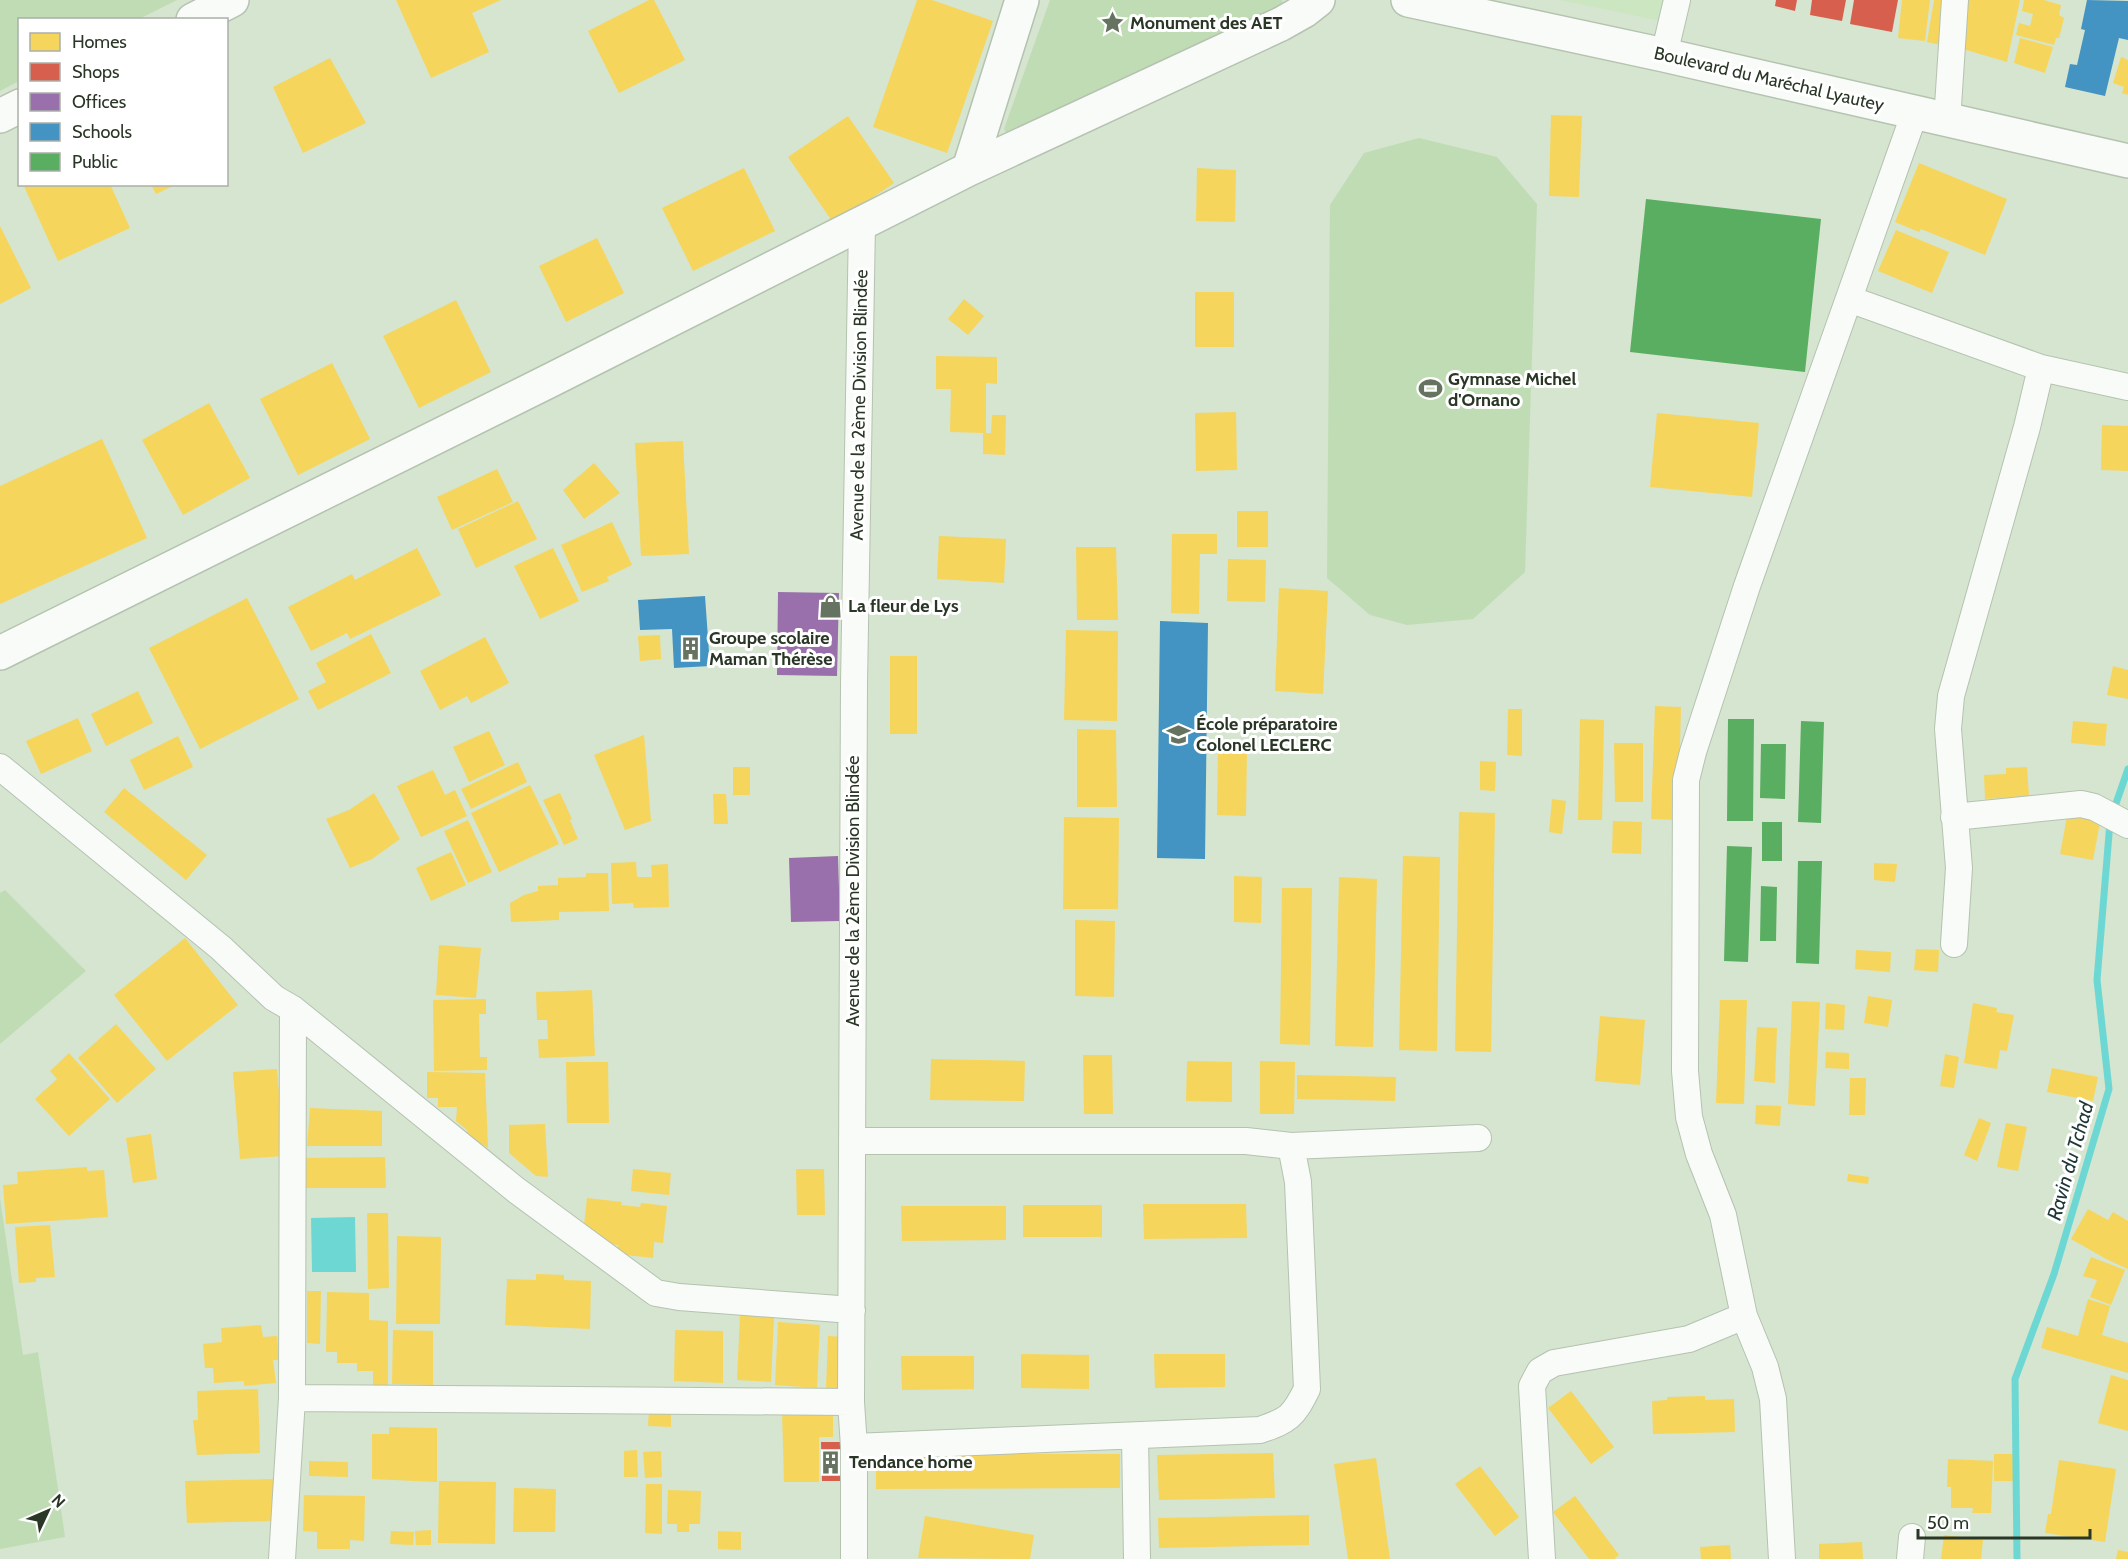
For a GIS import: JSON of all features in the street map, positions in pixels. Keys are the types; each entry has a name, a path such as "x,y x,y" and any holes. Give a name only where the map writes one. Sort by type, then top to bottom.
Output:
{"street":[{"path":"197,18 232,0"},
{"path":"969,169 1022,0"},
{"path":"0,653 969,169 1281,24 1318,0"},
{"name":"Boulevard du Maréchal Lyautey","path":"1408,0 1664,55 2128,161"},
{"path":"1664,55 1677,0"},
{"path":"1947,121 1956,0"},
{"path":"0,116 18,107"},
{"path":"1782,1559 1773,1399 1765,1367 1744,1316 1723,1215 1699,1154 1689,1117 1685,1071 1686,780 1693,752 1748,586 1915,112"},
{"name":"Avenue de la 2ème Division Blindée","path":"854,1559 854,1447 851,1402 854,684 862,223"},
{"path":"1849,299 2042,368 2128,387"},
{"path":"1954,944 1959,868 1948,729 1951,696 2042,368"},
{"path":"0,767 221,948 274,998 293,1009 516,1190 656,1293 679,1298 852,1310"},
{"path":"1954,817 2081,804 2094,807 2128,825"},
{"path":"282,1559 292,1398 293,1009"},
{"path":"852,1141 1246,1142 1291,1146 1478,1138"},
{"path":"854,1447 1260,1430 1286,1421 1307,1389 1298,1182 1291,1146"},
{"path":"1542,1559 1532,1386 1540,1371 1554,1363 1689,1339 1744,1316"},
{"path":"292,1398 851,1402"},
{"path":"1135,1436 1137,1559"}],"shaded area":[{"path":"0,0 177,0 141,18 18,18 18,82 0,91"},
{"path":"1050,0 1282,0 1284,9 1011,142 1004,129"},
{"path":"1560,0 1665,0 1661,21"},
{"name":"Gymnase Michel d'Ornano","path":"1419,138 1497,157 1537,204 1525,572 1473,619 1407,625 1370,615 1327,578 1330,205 1364,153"},
{"path":"5,890 86,971 0,1044 0,893"},
{"path":"0,1198 23,1355 38,1352 65,1537 0,1549"}],"water":[{"path":"355,1217 356,1272 312,1272 311,1218"}],"building: Homes":[{"path":"396,0 501,0 472,13 489,52 431,78"},
{"path":"649,0 654,0 685,60 619,93 588,31"},
{"path":"917,0 932,0 993,21 947,153 873,127"},
{"path":"1902,0 1930,0 1925,41 1898,38"},
{"path":"1934,0 1954,0 1950,47 1927,42"},
{"path":"1964,0 2020,0 2007,62 1963,49"},
{"path":"2024,0 2044,0 2061,5 2059,15 2064,18 2059,38 2056,38 2054,45 2016,35 2019,23 2030,26 2033,14 2022,11"},
{"path":"2020,38 2053,47 2045,73 2014,63"},
{"path":"2121,57 2128,60 2128,95 2122,93 2124,87 2113,83"},
{"path":"330,58 366,123 303,153 273,87"},
{"path":"1551,115 1582,116 1579,197 1549,196"},
{"path":"848,116 894,183 834,224 788,157"},
{"path":"1919,163 2007,199 1985,255 1921,229 1919,232 1895,222"},
{"path":"744,168 775,231 693,271 662,208"},
{"path":"1197,168 1236,170 1235,222 1196,221"},
{"path":"24,186 111,186 130,228 58,261"},
{"path":"152,186 173,186 156,194"},
{"path":"0,226 31,288 0,304"},
{"path":"1896,230 1949,252 1932,293 1878,271"},
{"path":"597,238 624,293 566,322 539,266"},
{"path":"1195,292 1234,292 1234,347 1195,347"},
{"path":"964,299 984,316 968,335 948,319"},
{"path":"456,300 491,372 419,408 383,336"},
{"path":"936,356 997,357 997,384 986,383 986,433 991,433 992,415 1006,415 1005,455 983,454 983,433 950,432 951,389 936,389"},
{"path":"332,363 370,439 298,475 260,399"},
{"path":"209,403 250,478 183,515 142,440"},
{"path":"1236,412 1237,470 1196,471 1195,413"},
{"path":"1657,413 1759,423 1752,497 1650,487"},
{"path":"2102,425 2128,426 2128,471 2101,470"},
{"path":"102,439 147,538 0,604 0,486"},
{"path":"683,441 689,554 641,556 635,443"},
{"path":"594,463 620,493 584,519 563,490"},
{"path":"497,469 513,502 452,530 437,497"},
{"path":"518,501 537,539 476,568 458,529"},
{"path":"1237,511 1268,511 1268,547 1237,547"},
{"path":"612,522 632,565 607,577 609,581 582,592 561,545"},
{"path":"1172,534 1217,534 1217,554 1200,554 1199,614 1171,613"},
{"path":"939,536 1006,539 1004,583 937,579"},
{"path":"1076,547 1116,547 1118,620 1077,620"},
{"path":"417,548 441,595 350,639 347,633 311,651 288,607 352,574 355,580"},
{"path":"553,548 579,601 540,619 514,566"},
{"path":"1228,559 1266,560 1265,602 1227,601"},
{"path":"1279,588 1328,591 1323,694 1275,691"},
{"path":"247,598 299,699 200,749 149,648"},
{"path":"1066,630 1118,631 1117,721 1064,720"},
{"path":"371,634 391,673 318,710 308,691 326,682 316,663"},
{"path":"660,635 661,659 640,661 638,636"},
{"path":"485,637 509,683 471,703 467,696 440,710 420,671"},
{"path":"890,656 917,656 917,734 890,734"},
{"path":"2113,666 2128,670 2128,699 2107,695"},
{"path":"138,691 153,723 106,746 91,714"},
{"path":"1655,706 1681,707 1678,820 1651,819"},
{"path":"1508,709 1522,709 1522,756 1507,755"},
{"path":"78,718 92,751 41,774 26,741"},
{"path":"1580,719 1604,720 1602,820 1578,820"},
{"path":"2073,721 2107,724 2105,746 2071,743"},
{"path":"1077,729 1116,730 1117,807 1077,807"},
{"path":"489,731 505,765 469,782 453,747"},
{"path":"644,735 651,821 625,830 594,755"},
{"path":"178,736 193,767 144,790 130,760"},
{"path":"1614,743 1643,743 1643,802 1615,802"},
{"path":"1218,748 1247,748 1246,816 1217,815"},
{"path":"1480,761 1496,762 1495,791 1480,790"},
{"path":"518,762 527,782 471,809 461,789"},
{"path":"733,767 750,767 750,795 733,795"},
{"path":"2027,767 2029,796 1985,799 1984,775 2006,774 2006,768"},
{"path":"433,770 445,795 455,790 467,816 421,837 397,786"},
{"path":"530,785 559,844 499,872 471,813"},
{"path":"124,788 207,855 186,880 104,812"},
{"path":"374,793 400,839 372,859 350,868 326,819 349,810"},
{"path":"560,793 578,839 564,845 543,800"},
{"path":"713,794 726,794 728,824 714,824"},
{"path":"1552,799 1566,801 1562,834 1549,832"},
{"path":"2068,811 2101,817 2093,860 2060,854"},
{"path":"1459,812 1495,813 1491,1052 1455,1051"},
{"path":"1064,817 1119,818 1118,909 1063,909"},
{"path":"468,820 492,872 468,883 444,831"},
{"path":"1613,821 1642,822 1641,854 1612,853"},
{"path":"451,852 466,885 431,901 416,868"},
{"path":"1403,856 1440,857 1437,1051 1399,1050"},
{"path":"636,862 637,877 652,877 651,865 668,864 669,907 634,908 633,903 612,904 611,863"},
{"path":"1874,863 1897,864 1895,882 1874,880"},
{"path":"586,873 608,873 609,911 559,912 559,920 511,922 510,903 524,895 538,891 538,886 558,885 558,878 586,877"},
{"path":"1234,876 1262,877 1261,923 1234,922"},
{"path":"1339,877 1377,879 1373,1047 1335,1046"},
{"path":"1282,888 1312,888 1310,1045 1280,1044"},
{"path":"1075,920 1115,921 1114,997 1075,996"},
{"path":"185,938 238,1005 167,1061 114,995"},
{"path":"439,945 481,948 476,998 436,995"},
{"path":"1916,949 1939,950 1938,972 1914,970"},
{"path":"1856,950 1891,952 1890,972 1855,969"},
{"path":"592,990 595,1056 539,1058 538,1039 548,1039 547,1020 537,1020 536,992"},
{"path":"1868,996 1892,1000 1888,1027 1864,1023"},
{"path":"486,999 486,1014 479,1014 480,1057 487,1057 487,1070 434,1071 433,1000"},
{"path":"1720,1000 1747,1000 1744,1104 1716,1103"},
{"path":"1792,1001 1820,1002 1815,1106 1788,1104"},
{"path":"1826,1003 1845,1005 1844,1030 1825,1029"},
{"path":"1973,1003 1997,1008 1996,1012 2014,1015 2007,1051 2000,1050 1997,1069 1964,1063"},
{"path":"1600,1016 1645,1020 1640,1085 1595,1081"},
{"path":"116,1024 156,1069 117,1103 78,1058"},
{"path":"1757,1027 1777,1028 1775,1083 1754,1081"},
{"path":"1826,1052 1849,1053 1849,1069 1825,1068"},
{"path":"69,1053 110,1099 69,1136 35,1099 57,1079 50,1071"},
{"path":"1945,1054 1959,1057 1954,1088 1940,1086"},
{"path":"1083,1055 1112,1055 1113,1114 1084,1114"},
{"path":"931,1059 1025,1061 1024,1101 930,1100"},
{"path":"1187,1061 1232,1062 1232,1102 1186,1101"},
{"path":"1260,1061 1295,1062 1294,1114 1260,1114"},
{"path":"566,1062 608,1062 609,1123 567,1123"},
{"path":"2052,1068 2098,1077 2093,1101 2047,1092"},
{"path":"277,1069 284,1156 240,1159 233,1072"},
{"path":"427,1072 485,1073 488,1148 467,1135 467,1130 456,1121 457,1107 438,1107 438,1098 427,1098"},
{"path":"1297,1075 1396,1077 1395,1101 1297,1099"},
{"path":"1850,1078 1866,1078 1865,1115 1849,1115"},
{"path":"1756,1105 1781,1106 1780,1126 1755,1124"},
{"path":"310,1108 382,1111 382,1146 307,1146"},
{"path":"1979,1118 1991,1123 1977,1161 1964,1155"},
{"path":"2006,1123 2027,1127 2018,1171 1997,1167"},
{"path":"545,1124 548,1177 536,1176 509,1153 509,1125"},
{"path":"151,1134 157,1179 133,1183 126,1138"},
{"path":"385,1157 386,1188 302,1188 302,1158"},
{"path":"87,1167 87,1171 104,1170 108,1217 6,1224 3,1185 18,1184 17,1172"},
{"path":"633,1169 671,1173 669,1195 631,1191"},
{"path":"796,1169 824,1169 825,1215 797,1215"},
{"path":"1848,1174 1869,1177 1868,1184 1847,1181"},
{"path":"587,1198 622,1202 621,1205 640,1207 641,1203 667,1206 663,1243 654,1242 653,1258 617,1254 618,1245 598,1243 583,1234"},
{"path":"1143,1204 1246,1204 1247,1238 1144,1239"},
{"path":"1023,1205 1102,1205 1102,1237 1023,1237"},
{"path":"901,1206 1006,1206 1006,1240 902,1241"},
{"path":"2088,1209 2108,1220 2113,1212 2128,1221 2128,1269 2071,1239"},
{"path":"367,1213 388,1213 389,1288 368,1289"},
{"path":"50,1225 55,1277 36,1278 36,1282 19,1283 15,1227"},
{"path":"397,1236 441,1237 440,1324 396,1324"},
{"path":"2091,1257 2125,1270 2111,1305 2090,1297 2097,1280 2083,1276"},
{"path":"536,1274 564,1275 564,1280 591,1281 590,1329 505,1325 507,1279 536,1280"},
{"path":"307,1291 321,1291 320,1344 307,1343"},
{"path":"327,1292 369,1293 369,1320 388,1321 388,1391 373,1391 373,1371 357,1371 357,1363 337,1363 337,1352 326,1352"},
{"path":"2088,1299 2110,1306 2102,1335 2128,1343 2128,1373 2041,1348 2047,1327 2078,1336"},
{"path":"740,1315 774,1317 771,1382 737,1380"},
{"path":"778,1322 820,1325 817,1388 775,1385"},
{"path":"261,1325 263,1337 277,1336 279,1360 273,1360 276,1383 244,1386 244,1381 214,1383 213,1368 205,1368 203,1344 222,1342 221,1328"},
{"path":"393,1330 433,1331 433,1385 392,1384"},
{"path":"675,1330 723,1331 723,1383 674,1381"},
{"path":"828,1336 844,1337 842,1388 826,1388"},
{"path":"1021,1354 1089,1355 1089,1389 1021,1388"},
{"path":"1154,1354 1225,1354 1225,1387 1155,1388"},
{"path":"901,1356 974,1356 974,1389 902,1390"},
{"path":"2111,1375 2128,1380 2128,1431 2098,1423"},
{"path":"258,1389 260,1453 197,1455 193,1420 198,1420 197,1391"},
{"path":"1571,1391 1614,1447 1591,1464 1548,1408"},
{"path":"1705,1396 1705,1400 1734,1399 1735,1432 1653,1434 1652,1401 1667,1400 1667,1397"},
{"path":"649,1410 671,1411 671,1427 648,1426"},
{"path":"782,1411 833,1411 833,1437 819,1437 819,1482 784,1482"},
{"path":"389,1427 437,1428 437,1482 372,1479 372,1434 389,1434"},
{"path":"637,1450 638,1477 624,1477 624,1451"},
{"path":"661,1451 662,1477 645,1478 643,1452"},
{"path":"1273,1453 1275,1498 1159,1500 1157,1455"},
{"path":"876,1454 1120,1454 1120,1488 876,1489"},
{"path":"1994,1454 2015,1454 2014,1481 1994,1481"},
{"path":"1376,1458 1390,1559 1348,1559 1334,1464"},
{"path":"1948,1459 1993,1461 1991,1513 1972,1513 1973,1508 1951,1508 1951,1487 1947,1487"},
{"path":"2059,1460 2116,1469 2105,1542 2045,1533 2048,1514 2051,1514"},
{"path":"309,1461 348,1462 348,1477 309,1476"},
{"path":"1480,1466 1519,1517 1495,1536 1455,1484"},
{"path":"273,1479 275,1521 187,1523 185,1481"},
{"path":"439,1481 496,1482 495,1544 438,1543"},
{"path":"646,1484 662,1484 662,1534 645,1533"},
{"path":"514,1488 556,1489 555,1532 513,1532"},
{"path":"668,1490 701,1491 700,1524 689,1524 689,1532 677,1532 677,1524 667,1524"},
{"path":"304,1495 365,1496 364,1541 350,1540 350,1549 317,1549 317,1532 303,1531"},
{"path":"1575,1496 1619,1555 1614,1559 1589,1559 1553,1512"},
{"path":"1309,1515 1309,1545 1159,1548 1158,1518"},
{"path":"925,1516 1034,1535 1030,1559 918,1558"},
{"path":"431,1530 431,1545 416,1545 415,1531"},
{"path":"391,1531 414,1532 413,1545 390,1544"},
{"path":"718,1531 741,1532 741,1550 718,1549"},
{"path":"1944,1535 1983,1540 1981,1559 1941,1559"},
{"path":"1862,1542 1863,1559 1819,1559 1819,1544"},
{"path":"1730,1545 1731,1559 1701,1559 1700,1547"},
{"path":"2118,1550 2128,1552 2128,1559 2116,1559"}],"building: Shops":[{"path":"1776,0 1797,0 1795,11 1775,6"},
{"path":"1812,0 1846,0 1842,21 1810,15"},
{"path":"1854,0 1898,0 1892,32 1850,24"},
{"name":"Tendance home","path":"821,1442 840,1442 841,1481 822,1481"}],"building: Offices":[{"path":"778,592 839,593 837,676 777,675"},
{"path":"838,856 840,921 791,922 789,858"}],"building: Schools":[{"path":"2087,0 2128,1 2128,40 2119,38 2105,96 2065,87 2070,64 2077,65 2085,30 2081,29"},
{"name":"Groupe scolaire Maman Thérèse","path":"705,596 710,666 674,668 672,629 640,630 638,600"},
{"path":"1160,621 1208,623 1205,859 1157,858"}],"building: Public":[{"path":"1646,199 1821,219 1805,372 1630,352"},
{"path":"1728,719 1754,719 1753,821 1727,821"},
{"path":"1801,721 1824,722 1821,823 1798,822"},
{"path":"1761,744 1786,744 1785,799 1760,798"},
{"path":"1762,822 1782,822 1782,861 1762,861"},
{"path":"1727,846 1752,847 1748,962 1724,961"},
{"path":"1798,861 1822,861 1819,964 1796,963"},
{"path":"1761,886 1777,887 1776,941 1760,941"}],"waterway":[{"name":"Ravin du Tchad","path":"2113,812 2128,769"},
{"name":"Ravin du Tchad","path":"2017,1559 2015,1379 2054,1274 2109,1089 2097,980 2110,822"}],"place":[{"name":"Monument des AET","path":"1112,23"},
{"name":"Gymnase Michel d'Ornano","path":"1430,389"},
{"name":"La fleur de Lys","path":"830,606"},
{"name":"Groupe scolaire Maman Thérèse","path":"691,648"},
{"name":"École préparatoire Colonel LECLERC","path":"1178,734"},
{"name":"Tendance home","path":"831,1462"}]}
